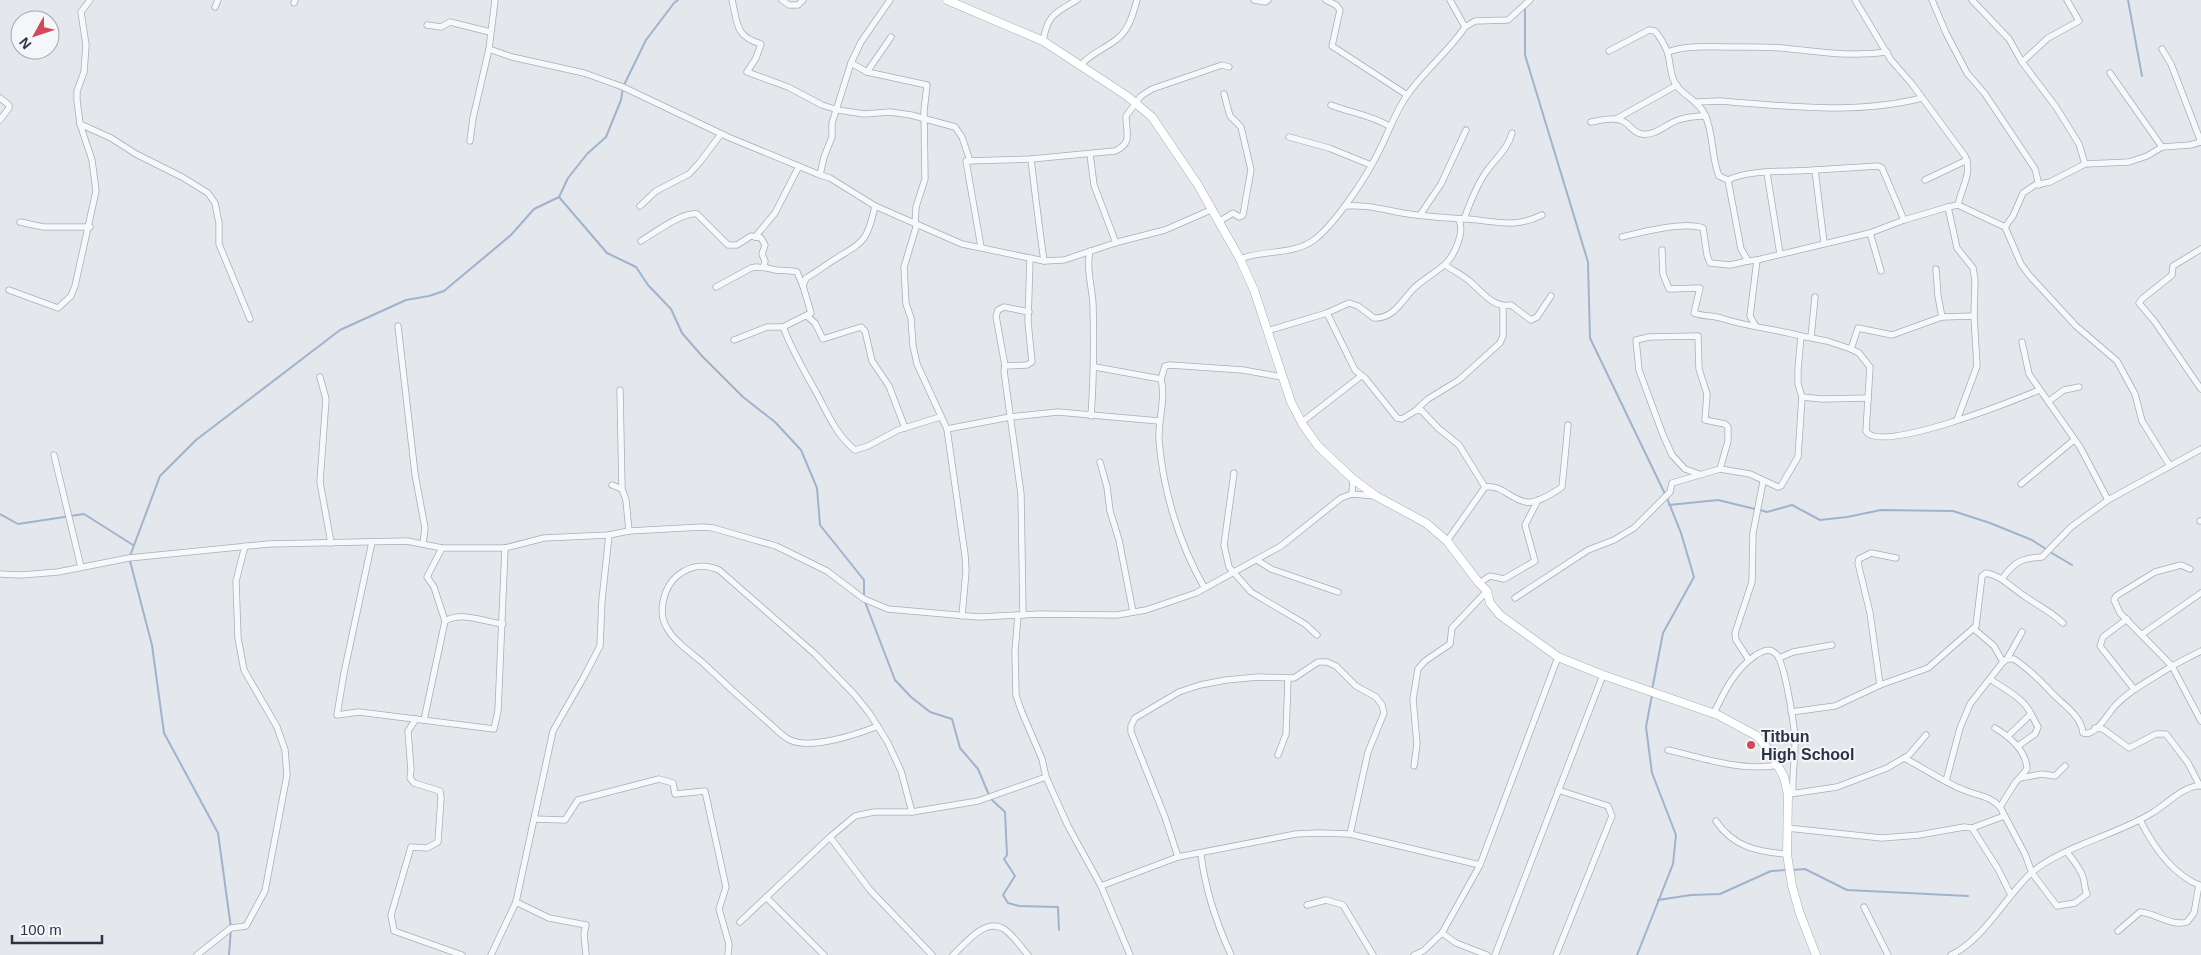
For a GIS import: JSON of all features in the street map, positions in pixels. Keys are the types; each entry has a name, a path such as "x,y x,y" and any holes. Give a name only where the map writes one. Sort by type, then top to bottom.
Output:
{"street":[{"path":"9,290 58,308 71,296 75,286 90,227 96,191 92,160 80,124 77,100 77,91 84,72 86,45 81,12 90,0"},
{"path":"214,7 218,0"},
{"path":"470,141 472,118 489,49 495,0"},
{"path":"732,0 740,34 747,40 761,44 756,58 747,72 792,89 822,105 838,110 857,114 890,112 924,117 938,123 955,126 962,138 970,161"},
{"path":"782,0 798,6 803,0"},
{"path":"820,174 832,137 832,123 838,110 851,63 860,42 890,0"},
{"path":"947,0 1043,41 1136,103 1152,117 1213,209 1240,259 1254,290 1282,377 1302,422 1318,446 1353,479 1376,496 1426,523 1447,541 1479,584 1487,591 1490,603 1500,615 1558,657 1714,713 1757,736 1779,765 1791,794"},
{"path":"1043,41 1045,27 1052,15 1077,0"},
{"path":"1081,65 1087,58 1112,43 1125,32 1137,0"},
{"path":"1254,0 1265,2 1268,0"},
{"path":"1326,0 1336,5 1340,10 1332,46 1407,95"},
{"path":"1450,0 1465,27"},
{"path":"1240,259 1253,254 1290,249 1313,241 1345,206 1378,155 1390,126 1407,95 1465,27 1475,21 1508,20 1530,0"},
{"path":"1855,0 1887,52 1967,160 1968,174 1958,205"},
{"path":"1932,0 1946,33 1967,72 1985,94 2035,169 2039,185"},
{"path":"1972,0 2009,39 2022,62 2056,107 2078,144 2085,164"},
{"path":"2022,62 2048,38 2078,21 2074,9 2067,0"},
{"path":"427,26 441,27 450,22 490,32"},
{"path":"1609,51 1649,30 1655,31 1668,52 1670,70 1676,85 1697,102 1706,116 1716,168 1719,176 1728,180"},
{"path":"867,72 890,36"},
{"path":"1668,52 1701,47 1738,46 1790,48 1845,55 1869,55 1887,52"},
{"path":"489,49 512,57 601,79 623,87 721,134 830,178 875,206 962,244 1044,261 1064,260 1165,230 1213,209"},
{"path":"2005,227 2013,216 2023,193 2029,188 2050,182 2085,164 2129,162 2147,156 2162,147 2190,145 2201,142 2171,64 2162,49"},
{"path":"851,63 867,72 927,85 924,117 925,179 916,207 916,224 904,267 906,304 911,318 913,346 917,364 947,429 965,555 966,571 962,616"},
{"path":"981,247 966,161 1031,159 1115,151 1125,147 1128,142 1126,116 1136,103 1152,89 1222,65 1229,67"},
{"path":"2110,73 2162,147"},
{"path":"1591,122 1616,119 1676,85"},
{"path":"1220,221 1233,213 1239,217 1243,215 1250,170 1241,128 1230,116 1224,94"},
{"path":"0,98 9,108 0,120"},
{"path":"1697,102 1719,101 1862,108 1897,104 1922,98"},
{"path":"1331,105 1347,112 1377,118 1390,126"},
{"path":"1616,119 1625,122 1634,131 1642,134 1656,132 1688,117 1706,116"},
{"path":"80,124 111,138 136,154 182,177 208,193 215,202 219,223 219,244 250,319"},
{"path":"1420,215 1441,184 1466,130"},
{"path":"1268,331 1327,314 1349,303 1354,303 1374,318 1385,316 1403,304 1413,290 1445,265 1450,258 1460,233 1462,220 1486,172 1503,152 1512,133"},
{"path":"640,206 656,191 689,174 721,134"},
{"path":"1289,137 1328,148 1371,165"},
{"path":"1090,154 1094,185 1116,243"},
{"path":"1031,159 1034,196 1038,208 1044,261"},
{"path":"1925,180 1967,160"},
{"path":"755,237 775,213 800,166"},
{"path":"1728,180 1736,176 1767,173 1878,166 1882,168 1904,220"},
{"path":"1815,170 1824,243"},
{"path":"1767,173 1780,254"},
{"path":"1728,180 1742,249 1748,261"},
{"path":"1345,206 1358,205 1420,215 1493,223 1515,224 1531,221 1542,215"},
{"path":"1622,237 1654,229 1703,228 1707,256 1710,263 1730,264 1757,260 1870,233 1904,220 1958,205 2005,227 2021,264 2029,275 2076,326 2117,361 2135,394 2142,421 2170,466"},
{"path":"803,286 806,278 854,249 862,242 868,233 875,206"},
{"path":"1948,207 1957,248 1974,271 1974,316 1978,366 1957,420"},
{"path":"641,240 673,221 694,213 701,216 728,245 737,245 751,236 761,238 765,245 762,254 765,261 764,266 775,272 789,270 797,272 811,313 797,318 783,327 767,327 734,340"},
{"path":"20,222 43,227 90,227"},
{"path":"1870,233 1881,271"},
{"path":"1662,250 1663,274 1669,289 1700,288 1694,313 1734,323 1755,325 1827,340 1851,349 1864,358 1870,367 1866,431 1873,438 1900,436 1957,420 2011,403 2039,390"},
{"path":"2201,250 2173,266 2172,275 2139,303 2155,322 2201,389"},
{"path":"1090,251 1088,260 1093,302 1095,367 1091,416"},
{"path":"1005,366 1027,365 1032,362 1029,312 1030,258"},
{"path":"1755,325 1750,316 1757,260"},
{"path":"1445,265 1470,281 1482,294 1504,306 1511,305 1531,320 1534,319 1551,296"},
{"path":"716,287 752,268 769,269"},
{"path":"1936,269 1942,317"},
{"path":"1811,337 1815,297"},
{"path":"1327,314 1346,354 1361,376 1370,383 1397,418 1402,419 1415,411 1428,399 1459,380 1500,343 1503,336 1504,306"},
{"path":"1029,312 1004,307 998,310 996,316 1005,366 1021,494 1020,615 1015,652 1016,695 1042,759 1046,777 1068,826 1101,886 1130,955"},
{"path":"807,316 816,323 823,339 854,328 861,327 865,331 872,361 890,386 905,428"},
{"path":"1851,349 1858,328 1881,334 1892,334 1942,317 1974,316"},
{"path":"398,326 415,474 425,528 423,544"},
{"path":"783,327 792,350 826,413 847,444 855,450 859,450 905,428 940,417"},
{"path":"1699,474 1685,469 1672,455 1639,370 1636,340 1649,337 1698,336 1699,369 1707,394 1705,420 1725,424 1728,428 1728,441 1720,469"},
{"path":"1516,598 1588,550 1614,540 1634,528 1670,492 1672,483 1720,469 1743,473 1772,487 1781,486 1798,457 1802,397 1798,384 1801,336"},
{"path":"2022,342 2026,367 2039,390 2049,401 2086,457 2108,500"},
{"path":"1204,587 1184,546 1167,494 1161,458 1159,421 1162,401 1161,379 1165,366 1235,369 1282,377"},
{"path":"1095,367 1161,379"},
{"path":"320,376 326,399 320,482 331,543"},
{"path":"1302,422 1361,376"},
{"path":"2049,401 2064,390 2079,387"},
{"path":"620,390 622,489 626,500 629,531"},
{"path":"1802,397 1822,399 1868,398"},
{"path":"1415,411 1421,410 1426,413 1438,428 1459,445 1485,487"},
{"path":"947,429 1010,417 1058,412 1159,421"},
{"path":"1485,487 1495,488 1526,502 1538,500 1559,489 1564,482 1568,425"},
{"path":"2021,484 2074,440"},
{"path":"2002,579 2011,566 2020,561 2028,557 2042,557 2071,527 2108,500 2201,449"},
{"path":"54,455 81,567"},
{"path":"1100,462 1133,612"},
{"path":"1234,473 1224,545 1225,558 1232,572 1251,592 1306,624 1317,635"},
{"path":"1352,494 1353,479"},
{"path":"1749,660 1736,640 1734,633 1752,582 1754,533 1764,482"},
{"path":"612,485 622,489"},
{"path":"1447,541 1485,487"},
{"path":"0,574 35,574 129,558 245,546 407,541 442,548 505,548 544,538 608,535 629,531 713,528 769,544 793,554 828,572 864,599 888,609 962,616 1087,616 1133,612 1170,603 1281,546 1341,498 1352,494 1376,496"},
{"path":"1479,584 1490,576 1504,579 1535,561 1525,525 1538,500"},
{"path":"1526,502 1531,513"},
{"path":"491,955 516,902 553,731 600,646 608,535"},
{"path":"372,542 344,673 338,715 359,712 494,729 498,711 505,548"},
{"path":"197,955 231,928 246,926 265,891 287,775 285,750 277,727 244,670 238,638 236,581 245,546"},
{"path":"424,720 445,621 434,587 427,577 442,548"},
{"path":"1880,685 1870,613 1858,563 1859,559 1871,553 1896,558"},
{"path":"1257,560 1271,569 1338,592"},
{"path":"2190,569 2181,564 2155,572 2116,596 2114,603 2141,635 2172,666 2201,721"},
{"path":"878,726 856,734 818,742 790,740 683,646 667,628 662,608 666,591 671,582 677,575 697,566 708,566 719,570 763,606 815,654 854,694 878,726 901,771 912,812"},
{"path":"1791,712 1835,706 1880,685 1928,668 1974,629 1978,622 1983,575 1987,573 2002,579 2024,596 2048,609 2063,623"},
{"path":"1414,766 1417,744 1413,699 1418,669 1425,661 1450,644 1452,628 1487,591"},
{"path":"2141,635 2201,593"},
{"path":"445,621 450,618 475,617 503,624"},
{"path":"2127,619 2103,637 2100,646 2134,689"},
{"path":"1974,629 1994,646 2005,661"},
{"path":"1946,781 1965,714 1970,704 2005,661 2022,632"},
{"path":"1779,658 1793,652 1832,645"},
{"path":"1714,713 1733,676 1749,660 1766,650 1771,650 1779,658 1791,712 1795,741 1787,828 1787,854 1792,886 1800,914 1816,955"},
{"path":"2005,661 2014,659 2030,670 2053,694 2068,706 2078,720 2083,733 2088,734 2115,705 2134,689 2201,651"},
{"path":"1414,955 1423,950 1442,933 1480,865 1558,657"},
{"path":"1178,857 1165,817 1131,732 1131,726 1135,718 1179,692 1200,685 1258,677 1288,678 1300,675 1318,662 1327,662 1336,666 1356,686 1376,697 1382,705 1384,713 1368,752 1350,834"},
{"path":"1494,955 1604,675"},
{"path":"1278,755 1286,734 1288,678"},
{"path":"1990,679 2019,699 2028,708 2038,727 2035,734 2018,746"},
{"path":"2008,736 2031,714"},
{"path":"416,719 408,730 410,778 414,783 440,791 438,842 427,848 411,848 391,915 394,930 462,955"},
{"path":"1995,728 2008,736 2018,746 2027,764 2027,770 2000,806"},
{"path":"1951,955 1970,943 2011,895 2032,873 2048,861 2140,820 2188,787 2201,786 2188,763 2166,734 2156,734 2129,748 2103,729 2095,728"},
{"path":"1791,794 1838,787 1887,768 1904,758 1926,736"},
{"path":"1668,750 1728,764 1767,767 1779,765"},
{"path":"1904,758 1965,791 1990,797 2000,806 2025,854 2032,873 2057,906 2075,904 2087,894 2078,866 2067,852"},
{"path":"2020,778 2042,774 2055,776 2065,766"},
{"path":"740,922 830,836 855,816 864,813 912,812 978,801 1046,777"},
{"path":"534,819 565,820 578,800 659,779 673,783 675,794 705,791 726,888 719,909 729,944 728,955"},
{"path":"1556,955 1612,816 1608,806 1558,790"},
{"path":"1787,828 1882,838 1920,835 1964,826 1972,828 2004,816"},
{"path":"2118,931 2140,912 2150,913 2180,924 2187,922 2194,913 2200,885 2184,877 2174,868 2148,836 2140,820"},
{"path":"1716,821 1724,832 1753,850 1762,853 1787,854"},
{"path":"1972,828 1998,869 2011,895"},
{"path":"1101,886 1178,857 1296,834 1350,834 1480,865"},
{"path":"830,836 870,890 932,955"},
{"path":"1201,854 1206,888 1216,921 1231,955"},
{"path":"766,897 824,955"},
{"path":"1307,905 1326,900 1343,905 1372,955"},
{"path":"516,902 549,918 586,925 584,934 586,955"},
{"path":"1864,907 1888,955"},
{"path":"953,955 981,929 992,926 1004,929 1028,955"},
{"path":"1442,933 1456,943 1487,955"}],"waterway":[{"path":"130,556 160,476 196,440 340,330 406,300 444,291 511,235 534,209 559,197 568,178 587,154 606,137 621,100 623,87 646,40 678,0"},
{"path":"2128,0 2142,76"},
{"path":"1525,7 1525,55 1588,262 1590,338 1665,494"},
{"path":"559,197 607,253 636,267 648,285 671,309 682,333 702,356 743,397 775,422 801,450 817,488 820,525 864,580 864,597"},
{"path":"1652,690 1663,633 1694,577 1681,533 1667,498"},
{"path":"1669,505 1718,500 1755,509"},
{"path":"1760,510 1767,512 1792,505 1820,520 1881,510 1953,511 2032,540 2046,549"},
{"path":"0,514 18,524 84,514 133,545"},
{"path":"2050,552 2072,565"},
{"path":"130,561 152,645 164,733 218,833 231,928 229,955"},
{"path":"865,602 895,680 911,697 930,712 952,719 960,748 978,769 989,795"},
{"path":"1637,955 1673,864 1676,835 1652,773 1646,727 1652,695"},
{"path":"991,799 1005,812 1007,855 1004,859 1015,876 1003,895 1008,903 1019,906 1058,907 1059,930"},
{"path":"1793,870 1805,869 1847,890 1968,896"},
{"path":"1658,900 1691,895 1720,894 1771,871 1788,870"}],"place":[{"name":"Titbun High School","path":"1751,745"}]}
